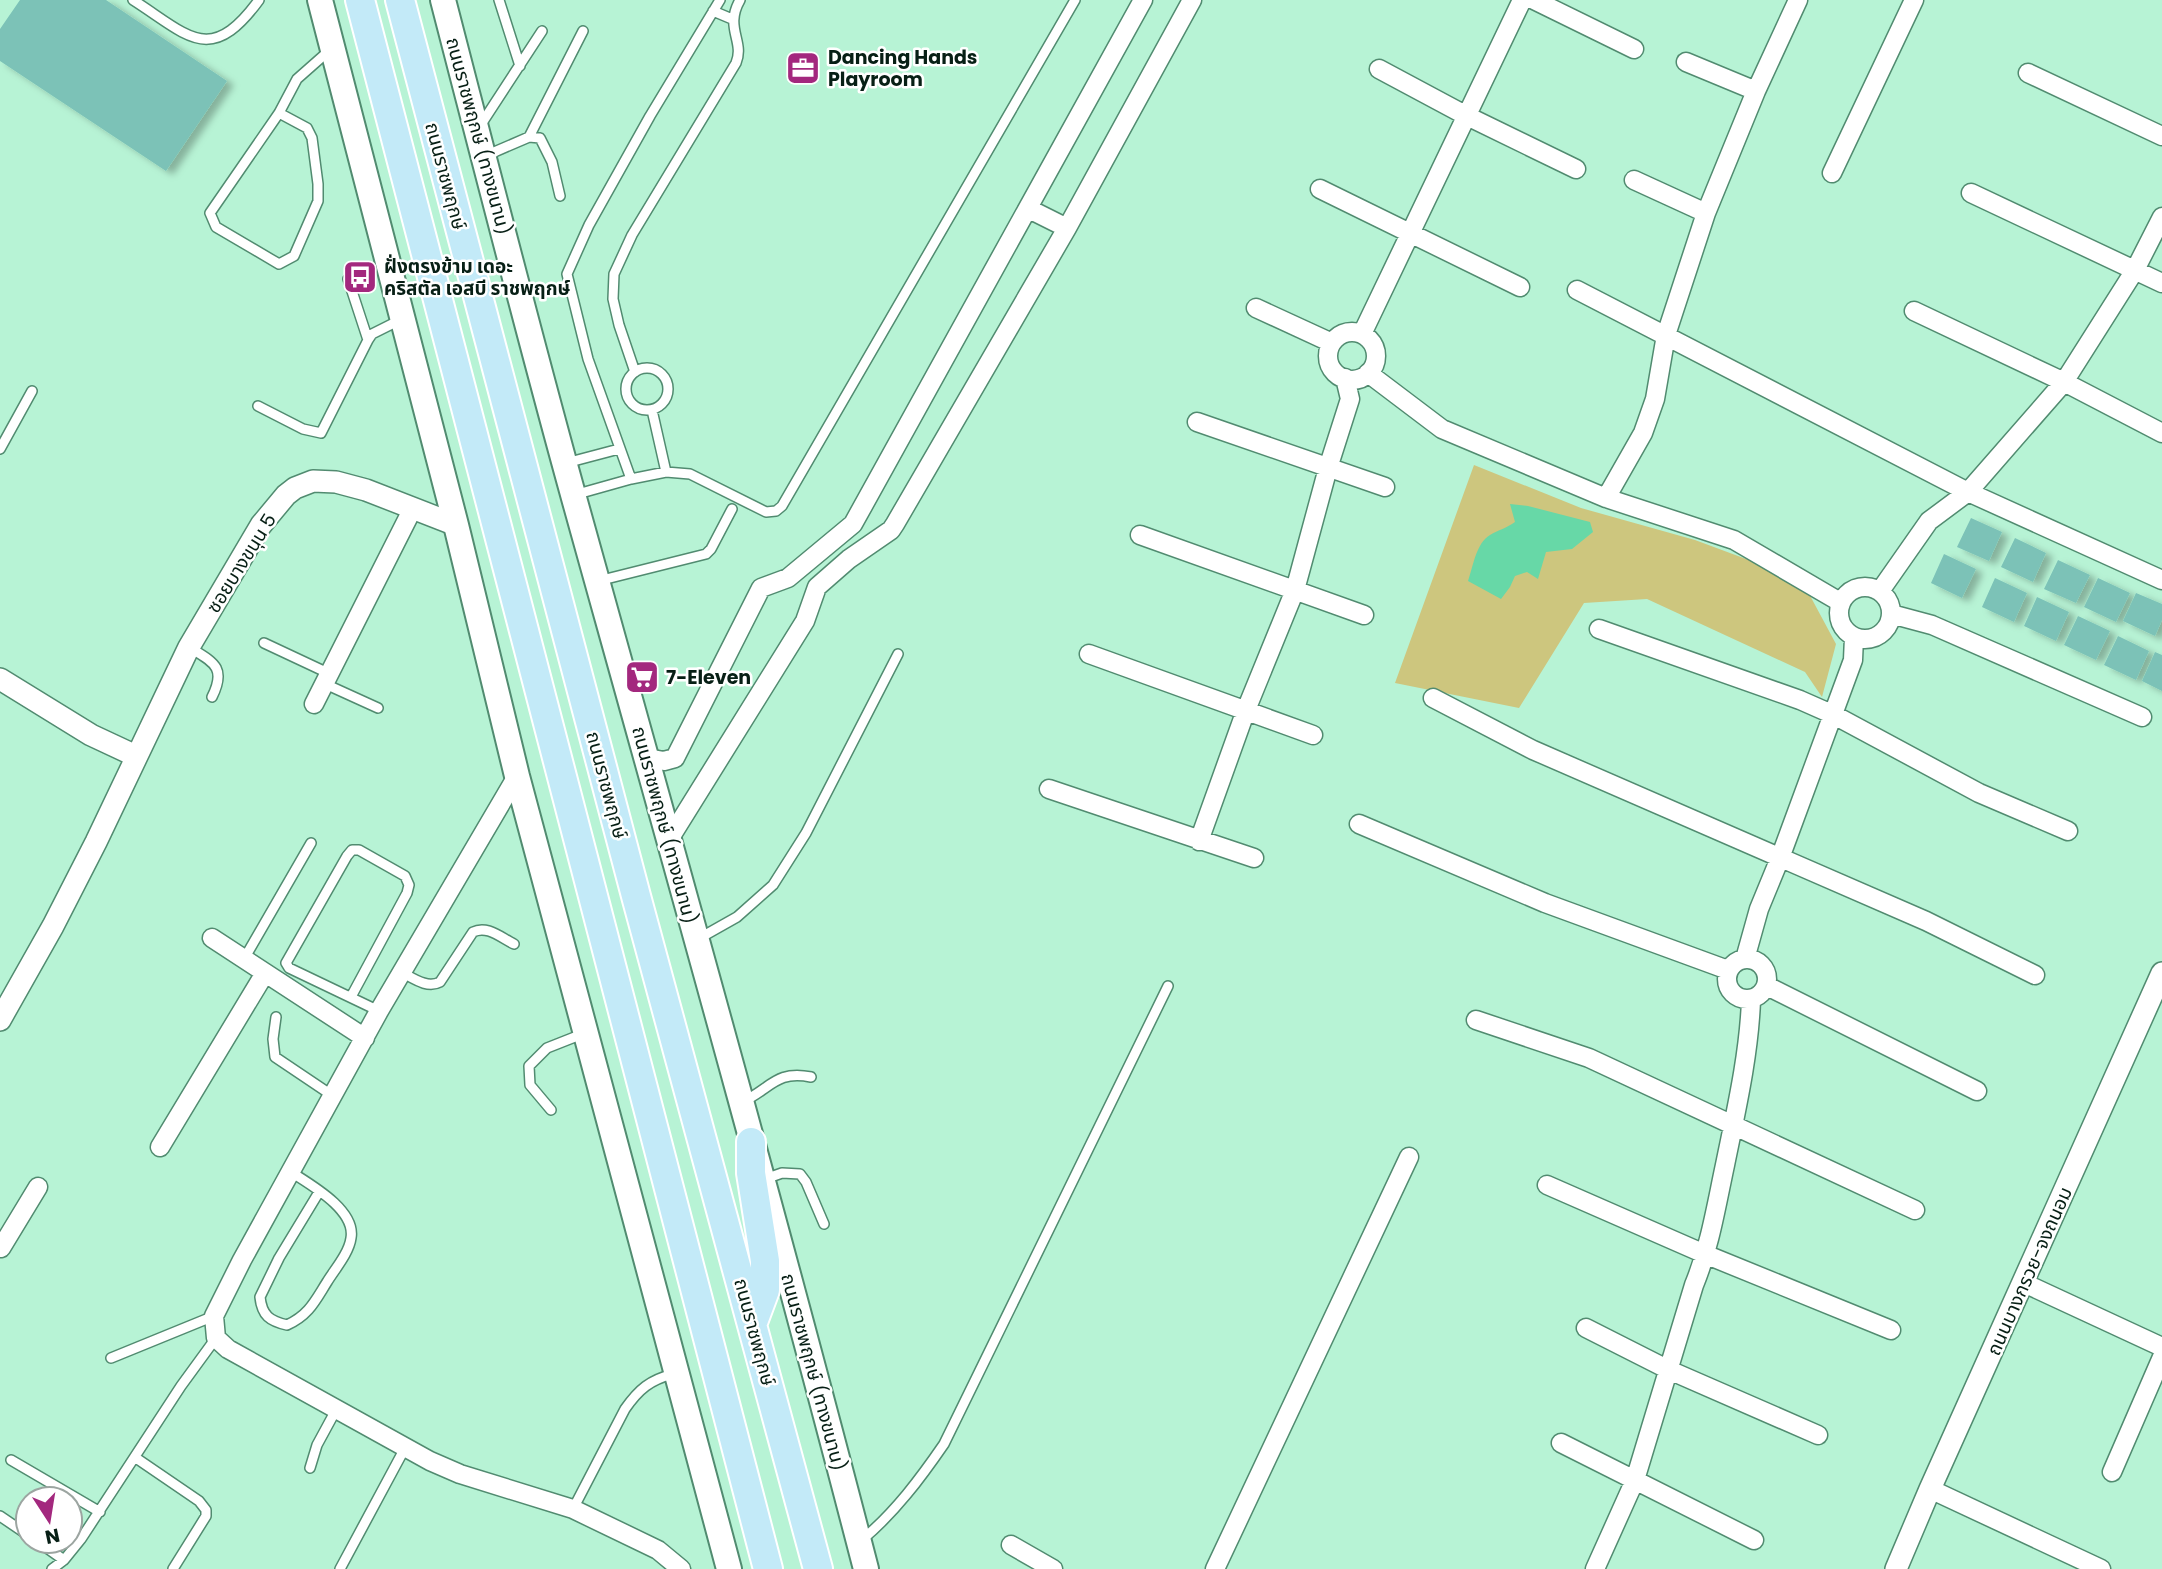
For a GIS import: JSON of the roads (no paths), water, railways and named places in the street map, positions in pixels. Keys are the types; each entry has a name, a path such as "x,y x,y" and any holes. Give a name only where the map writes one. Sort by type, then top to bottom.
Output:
{"main road":[{"path":"320,0 456,525 517,776 730,1569"},
{"name":"ถนนราชพฤกษ์","path":"360,0 768,1569"},
{"name":"ถนนราชพฤกษ์","path":"400,0 636,896 818,1569"},
{"name":"ถนนราชพฤกษ์ (ทางขนาน)","path":"445,1 573,496 648,758 740,1103 764,1180 866,1569"},
{"path":"751,1142 751,1173 765,1261 765,1290 752,1322"}],"street":[{"path":"648,758 664,761 675,758 761,588 788,578 853,524 1143,0"},
{"path":"670,838 805,621 817,587 849,559 891,530 895,524 1067,228 1192,0"},
{"path":"1362,334 1521,0"},
{"path":"1534,0 1634,49"},
{"path":"1606,498 1643,433 1655,398 1666,335 1706,213 1756,91 1798,0"},
{"path":"1832,173 1914,0"},
{"path":"1686,62 1756,91"},
{"path":"1379,69 1576,169"},
{"path":"2028,73 2162,136"},
{"path":"1634,180 1706,213"},
{"path":"1320,189 1520,287"},
{"path":"1971,193 2162,283"},
{"path":"1029,209 1067,228"},
{"path":"1880,591 1929,521 1968,492 2064,382 2135,270 2162,217"},
{"path":"1577,290 1968,492 2162,580"},
{"path":"1256,308 1332,343"},
{"path":"1914,311 2064,382 2162,433"},
{"path":"1342,334 1362,334 1376,352 1373,368 1357,379 1345,378 1329,364 1329,349 1332,343 1342,334"},
{"path":"1368,373 1442,429 1606,498 1734,540 1840,602"},
{"path":"1199,841 1246,710 1295,590 1350,399 1345,378"},
{"path":"1197,422 1385,487"},
{"name":"ซอยบางขนุน 5","path":"0,1020 65,902 189,647 261,525 295,488 313,481 336,482 366,490 456,525"},
{"path":"314,704 412,510"},
{"path":"1140,535 1364,615"},
{"path":"1871,587 1880,591 1886,597 1891,614 1885,630 1871,639 1854,637 1847,632 1839,618 1840,602 1853,589 1871,587"},
{"path":"1891,614 1932,625 2142,717"},
{"path":"1599,629 1800,700 1979,793 2068,831"},
{"path":"1745,959 1759,909 1853,660 1854,637"},
{"path":"1089,654 1313,735"},
{"path":"0,679 91,734 136,756"},
{"path":"1433,698 1534,750 1926,921 2035,975"},
{"path":"517,776 401,972 291,1172 214,1316 216,1338 228,1349 405,1448 460,1474 573,1509 658,1550 681,1569"},
{"path":"1049,789 1254,858"},
{"path":"1359,824 1545,903 1728,970"},
{"path":"212,939 365,1038"},
{"path":"1745,959 1760,963 1768,975 1766,986 1759,997 1751,1000 1739,997 1727,984 1728,970 1732,964 1745,959"},
{"name":"ถนนบางกรวย-จงถนอม","path":"1896,1569 2162,972"},
{"path":"160,1147 265,973"},
{"path":"1766,986 1977,1091"},
{"path":"1594,1569 1635,1480 1693,1285 1707,1255 1733,1125 1750,1025 1751,1000"},
{"path":"1476,1020 1588,1058 1915,1210"},
{"path":"1215,1569 1409,1157"},
{"path":"1547,1185 1891,1331"},
{"path":"0,1248 38,1187"},
{"path":"2024,1283 2162,1347"},
{"path":"1586,1328 1669,1370 1818,1435"},
{"path":"2112,1472 2162,1357"},
{"path":"1561,1443 1754,1540"},
{"path":"1930,1489 2101,1569"},
{"path":"1011,1545 1053,1569"}],"lane":[{"path":"133,0 194,39 207,41 222,38 259,0"},
{"path":"499,0 520,66"},
{"path":"631,479 588,359 567,274 589,225 650,116 720,0"},
{"path":"635,372 613,299 614,274 632,235 736,63 739,56 732,19 740,0"},
{"path":"573,496 666,472 690,474 765,512 776,511 782,506 1075,0"},
{"path":"713,11 732,19"},
{"path":"477,130 542,31"},
{"path":"529,136 583,31"},
{"path":"279,113 307,128 312,138 318,201 294,256 279,264 216,227 210,212 279,113 297,79 333,48"},
{"path":"484,156 529,136 540,138 552,162 560,196"},
{"path":"348,279 368,340"},
{"path":"258,406 303,429 321,433 372,334 403,318"},
{"path":"642,369 659,372 668,384 665,400 652,410 644,410 630,401 627,386 635,372 642,369"},
{"path":"0,449 32,391"},
{"path":"652,410 666,472"},
{"path":"565,464 620,449"},
{"path":"598,581 706,554 732,509"},
{"path":"264,643 378,708"},
{"path":"189,647 214,662 219,683 212,697"},
{"path":"696,940 737,917 773,885 806,833 898,654"},
{"path":"244,959 311,843"},
{"path":"352,995 409,884 405,876 359,850 352,850 347,856 286,963 289,968 352,995 379,1011"},
{"path":"401,972 434,986 440,982 473,932 480,929 513,944"},
{"path":"859,1542 911,1489 944,1444 1168,986"},
{"path":"276,1017 273,1039 275,1058 333,1096"},
{"path":"551,1110 530,1085 529,1066 547,1048 587,1032"},
{"path":"740,1103 758,1095 774,1080 797,1074 811,1077"},
{"path":"291,1172 319,1192 346,1215 351,1226 351,1238 344,1256 307,1314 287,1325 272,1321 264,1314 260,1297 279,1258 319,1192"},
{"path":"764,1180 782,1173 800,1174 824,1224"},
{"path":"111,1358 214,1316"},
{"path":"52,1569 64,1560 100,1512 181,1386 216,1338"},
{"path":"573,1509 625,1409 636,1394 646,1383 679,1373"},
{"path":"310,1468 317,1445 335,1410"},
{"path":"340,1569 405,1448"},
{"path":"136,1458 199,1501 206,1510 206,1516 173,1569"},
{"path":"11,1460 100,1512"},
{"path":"57,1555 64,1560"}],"place":[{"name":"Dancing Hands Playroom","path":"803,68"},
{"name":"ฝั่งตรงข้าม เดอะ คริสตัล เอสบี ราชพฤกษ์","path":"360,277"},
{"name":"7-Eleven","path":"642,677"}]}
